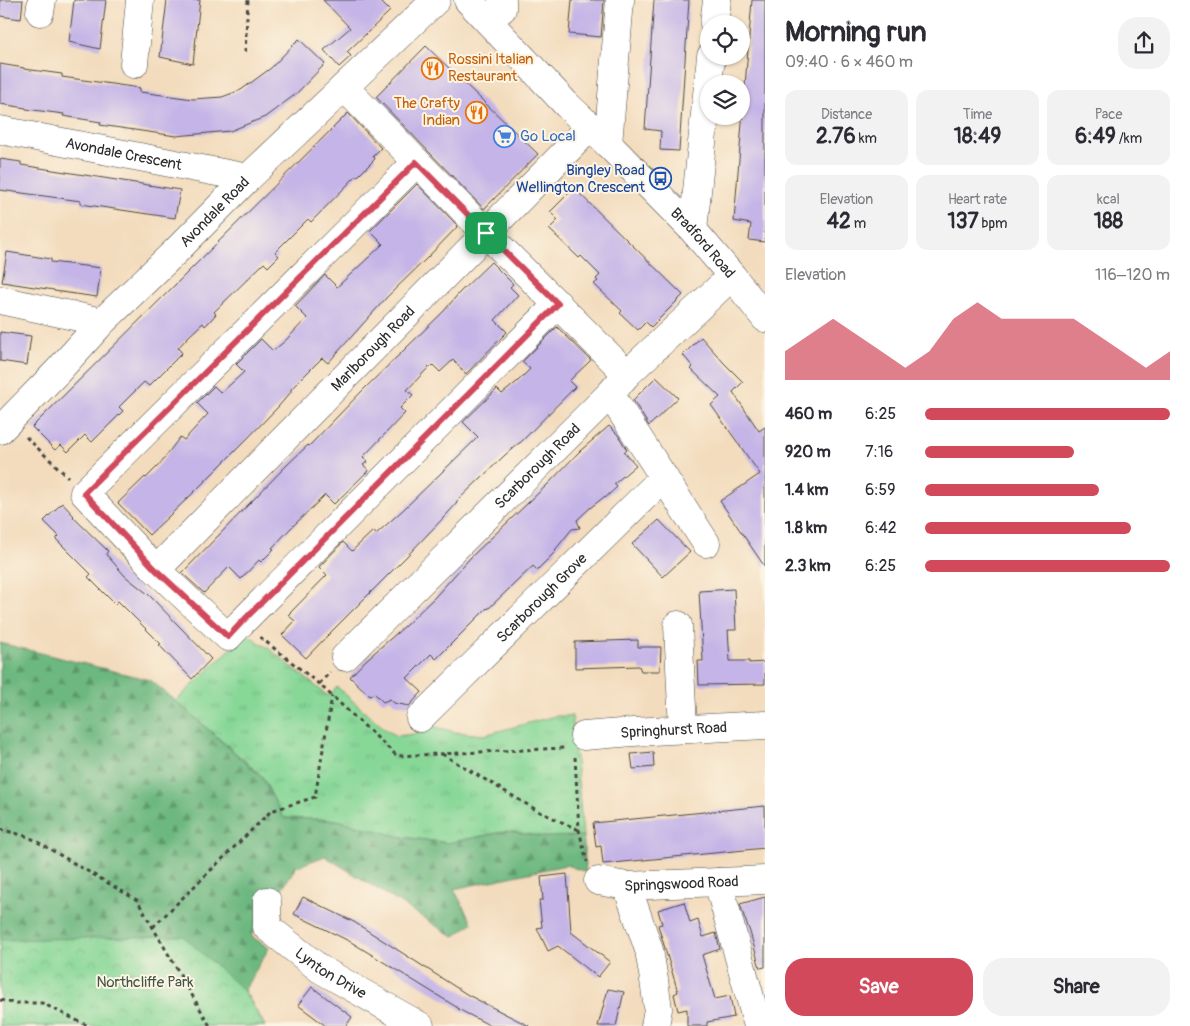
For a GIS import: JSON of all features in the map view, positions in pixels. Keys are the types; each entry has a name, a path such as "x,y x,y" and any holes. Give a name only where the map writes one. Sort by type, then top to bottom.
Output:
{"main road":[{"path":"134,64 140,0"},
{"name":"Avondale Road","path":"5,425 57,372 102,322 248,178 436,0"},
{"name":"Bradford Road","path":"468,0 495,10 567,105 693,230 765,318"},
{"path":"599,135 620,0"},
{"path":"715,15 717,0"},
{"path":"693,230 710,65"},
{"path":"344,87 558,304 618,384 664,477 706,543"},
{"name":"Avondale Crescent","path":"0,130 248,178"},
{"name":"Marlborough Road","path":"156,570 486,233 599,135"},
{"path":"416,162 84,493 156,570 228,637 558,304"},
{"name":"Scarborough Road","path":"345,657 618,384 732,276"},
{"path":"0,300 102,322"},
{"name":"Scarborough Grove","path":"420,718 664,477"},
{"path":"678,626 683,729"},
{"name":"Springhurst Road","path":"580,746 633,732 765,725"},
{"name":"Springswood Road","path":"598,881 627,886 765,880"},
{"path":"718,882 758,1026"},
{"path":"627,886 649,950 658,1009 655,1026"},
{"name":"Lynton Drive","path":"267,901 267,927 320,969 420,1026"}],"path":[{"path":"245,52 248,0"},
{"path":"5,425 84,493"},
{"path":"153,927 271,811 315,797 332,696"},
{"path":"580,746 579,830 590,874 598,881"},
{"path":"441,754 538,811 579,830"},
{"path":"0,829 29,836 137,900 210,1026"},
{"path":"0,1000 42,1002 88,1026"}],"green space":[{"path":"246,634 267,647 328,696 337,687 385,729 397,736 422,733 429,725 455,732 484,735 555,716 572,716 583,836 545,837 507,831 448,843 402,837 337,820 283,818 262,776 176,701"},
{"path":"0,643 150,680 262,777 284,818 337,820 402,837 448,843 507,831 545,837 583,836 586,872 566,865 454,889 472,923 454,937 325,856 296,867 251,936 269,948 244,990 265,1026 0,1026"},
{"name":"Northcliffe Park","path":"183,936 243,990 265,1026 0,1026 0,940"}],"building":[{"path":"0,0 23,0 21,19 0,16"},
{"path":"74,0 106,0 100,49 69,42"},
{"path":"167,0 200,0 193,64 160,57"},
{"path":"323,0 379,0 390,11 347,52 351,56 339,67 324,50 350,28"},
{"path":"572,0 604,0 601,37 569,34"},
{"path":"654,0 689,0 679,151 660,150 661,131 645,129"},
{"path":"752,0 765,0 765,242 749,240 751,224 734,221 742,125 750,125 750,75 746,75 747,65 750,65"},
{"path":"299,39 325,64 296,94 265,117 230,131 176,136 100,125 101,122 63,116 64,114 0,104 0,64 62,74 62,77 140,88 140,92 193,99 222,97 241,90 271,68"},
{"path":"426,46 538,154 484,209 376,97"},
{"path":"348,113 381,148 373,156 375,159 311,222 308,219 275,252 279,256 268,267 264,263 214,312 216,314 205,326 203,323 188,337 178,348 182,353 149,386 144,382 119,407 123,411 92,442 85,435 68,452 61,445 55,450 32,427"},
{"path":"0,159 21,162 21,165 180,190 175,218 81,204 81,201 0,190"},
{"path":"417,184 458,226 387,297 328,363 322,358 291,389 291,392 278,407 247,439 149,535 118,503 159,465 180,437 184,440 208,414 197,403 214,386 221,393 244,372 236,364 261,339 273,351 307,318 295,306 325,275 337,287 383,244 370,231"},
{"path":"574,188 683,295 651,327 646,322 638,330 620,313 622,311 594,284 598,281 596,279 600,275 549,229 558,220 550,212"},
{"path":"7,252 51,259 51,262 101,268 97,297 2,282"},
{"path":"491,262 513,284 510,287 518,295 495,320 507,332 466,374 453,360 440,372 433,365 430,366 407,390 413,395 400,408 405,413 363,457 368,461 363,465 369,470 334,504 325,495 290,529 261,562 259,560 241,579 229,567 204,593 182,573 286,466 309,446"},
{"path":"557,327 591,360 569,381 575,387 520,443 456,502 406,557 306,658 282,635 295,621 288,615 327,575 319,567 343,542 352,551 373,531 376,534 478,437 463,422 497,389 502,394 530,369 522,362"},
{"path":"0,332 31,336 27,365 0,361"},
{"path":"701,337 743,382 733,392 759,431 765,427 765,567 720,501 760,474 711,405 720,397 691,369 693,367 683,355"},
{"path":"656,377 678,398 649,426 633,400"},
{"path":"609,426 618,435 627,450 624,452 636,465 614,484 617,487 577,520 580,528 572,529 556,551 537,570 533,566 487,608 436,659 431,654 407,678 422,692 409,706 394,703 390,699 383,702 374,693 370,696 350,677 435,597 471,557 580,451"},
{"path":"62,503 73,517 108,551 106,554 125,576 149,595 211,659 192,679 159,645 161,644 118,601 115,604 88,577 91,574 56,539 59,536 44,521"},
{"path":"659,520 690,552 663,577 632,544"},
{"path":"734,589 736,630 728,630 730,661 765,662 765,684 699,685 698,661 703,661 699,591"},
{"path":"638,640 638,647 661,647 660,671 641,671 639,666 575,668 575,642"},
{"path":"653,752 654,767 633,769 631,754"},
{"path":"765,806 765,848 603,864 601,846 596,847 593,823"},
{"path":"567,874 571,932 610,962 598,977 558,946 548,951 537,928 542,927 539,900 543,900 541,877"},
{"path":"303,897 354,922 468,995 529,1026 491,1026 458,1009 351,942 294,914"},
{"path":"765,897 765,967 760,968 740,904"},
{"path":"684,902 690,923 698,920 703,937 716,933 720,949 702,955 715,999 730,996 734,1017 707,1022 707,1026 687,1026 687,1009 678,1011 674,994 678,992 658,925 662,924 658,910"},
{"path":"312,987 352,1017 346,1026 326,1026 298,1005"},
{"path":"608,989 624,992 616,1026 598,1026"}],"place":[{"name":"Rossini Italian Restaurant","path":"432,68"},
{"name":"The Crafty Indian","path":"476,112"},
{"name":"Go Local","path":"504,136"},
{"name":"Bingley Road Wellington Crescent","path":"661,179"}],"route":[{"path":"416,162 486,233 558,304 228,637 156,570 84,493 416,162"}]}
